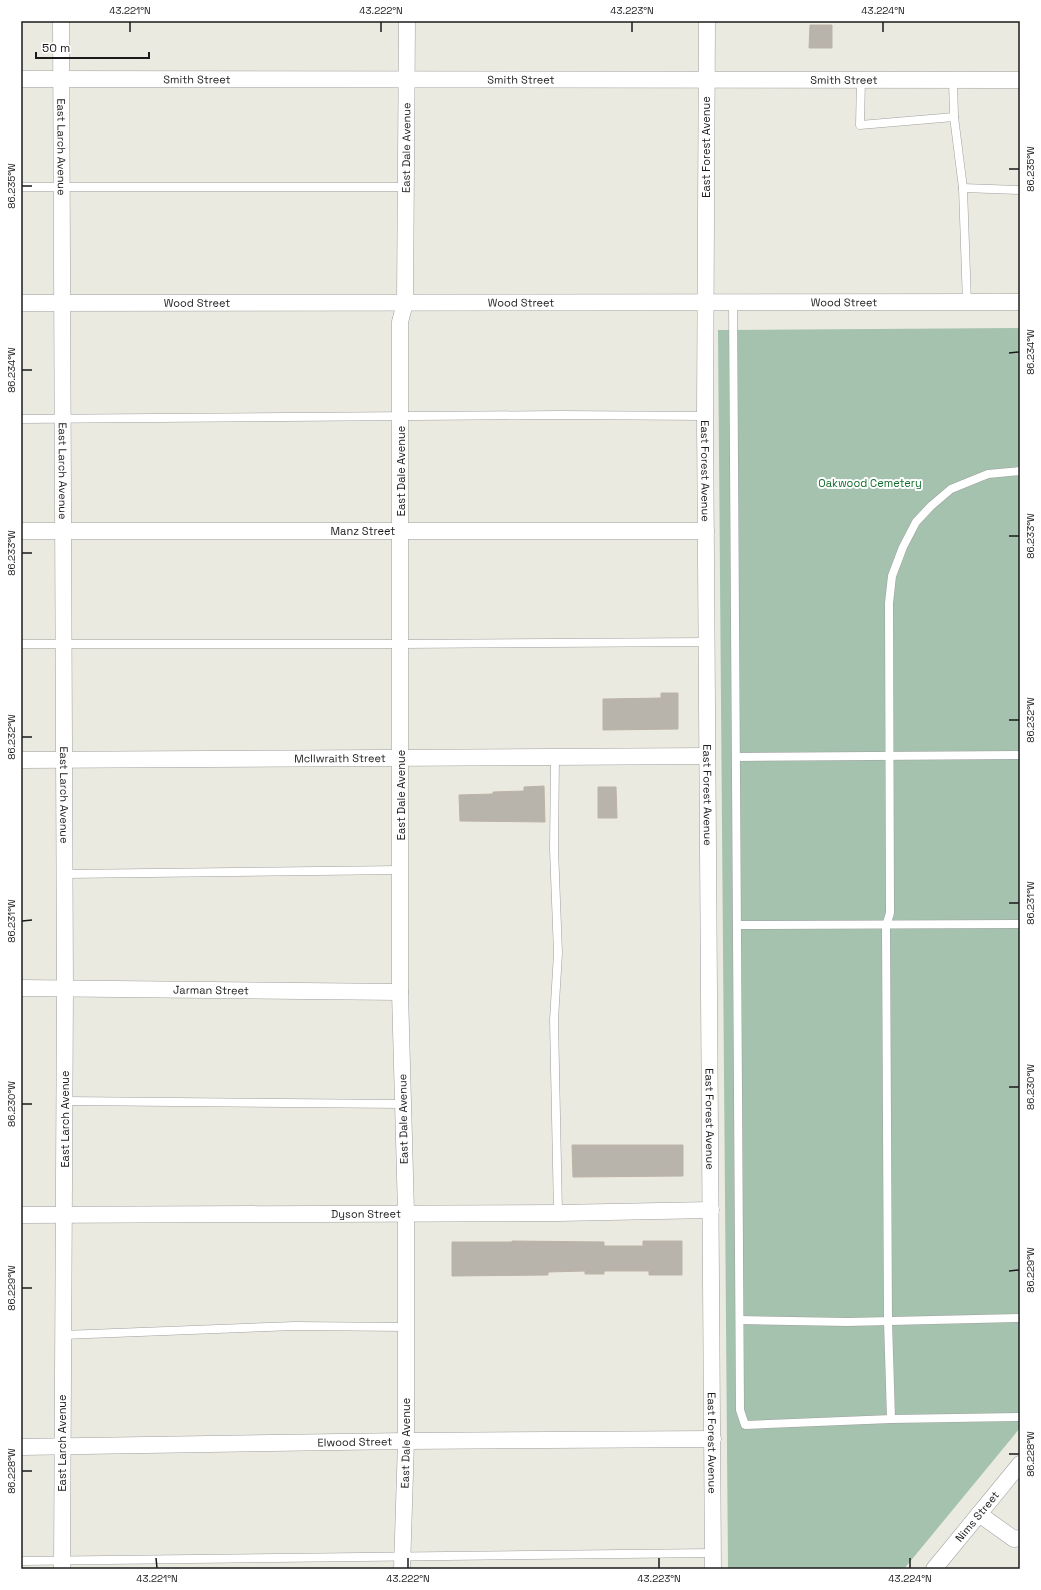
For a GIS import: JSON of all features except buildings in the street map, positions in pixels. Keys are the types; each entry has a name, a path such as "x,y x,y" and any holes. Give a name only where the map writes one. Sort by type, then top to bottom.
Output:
{"street":[{"name":"East Larch Avenue","path":"61,21 65,874 65,1215 62,1565"},
{"name":"East Dale Avenue","path":"402,1562 406,1441 406,1212 400,992 400,322 405,303 407,21"},
{"name":"East Forest Avenue","path":"707,21 705,416 714,1439 713,1569"},
{"name":"Smith Street","path":"21,79 407,78 1020,80"},
{"name":"Wood Street","path":"21,303 705,301 1020,302"},
{"name":"Manz Street","path":"21,531 706,531"},
{"name":"McIlwraith Street","path":"21,760 401,759 707,756"},
{"name":"Jarman Street","path":"21,988 400,992"},
{"name":"Dyson Street","path":"21,1215 406,1212 558,1213 711,1210"},
{"name":"Elwood Street","path":"21,1447 406,1441 714,1439"},
{"name":"Nims Street","path":"934,1569 1020,1464"},
{"path":"979,1514 1014,1539 1020,1538"}],"lane":[{"path":"862,79 860,125 954,117"},
{"path":"953,80 954,117 963,188 966,303"},
{"path":"21,187 406,187"},
{"path":"963,188 1020,190"},
{"path":"733,302 740,1410 745,1425 891,1419 1020,1416"},
{"path":"21,419 560,415 705,416"},
{"path":"891,1419 888,1321 886,926 890,913 889,603 892,576 903,547 916,522 931,506 951,489 988,474 1020,471"},
{"path":"21,644 707,642"},
{"path":"736,757 1020,755"},
{"path":"555,757 554,848 558,953 554,1020 558,1213"},
{"path":"65,874 401,870"},
{"path":"737,925 886,926 1020,924"},
{"path":"65,1101 403,1104"},
{"path":"740,1320 888,1321 1020,1318"},
{"path":"63,1335 295,1326 406,1327"},
{"path":"21,1561 62,1565 402,1562 713,1553"}],"green space":[{"name":"Oakwood Cemetery","path":"1020,328 1020,1428 904,1569 728,1569 718,330"}]}
